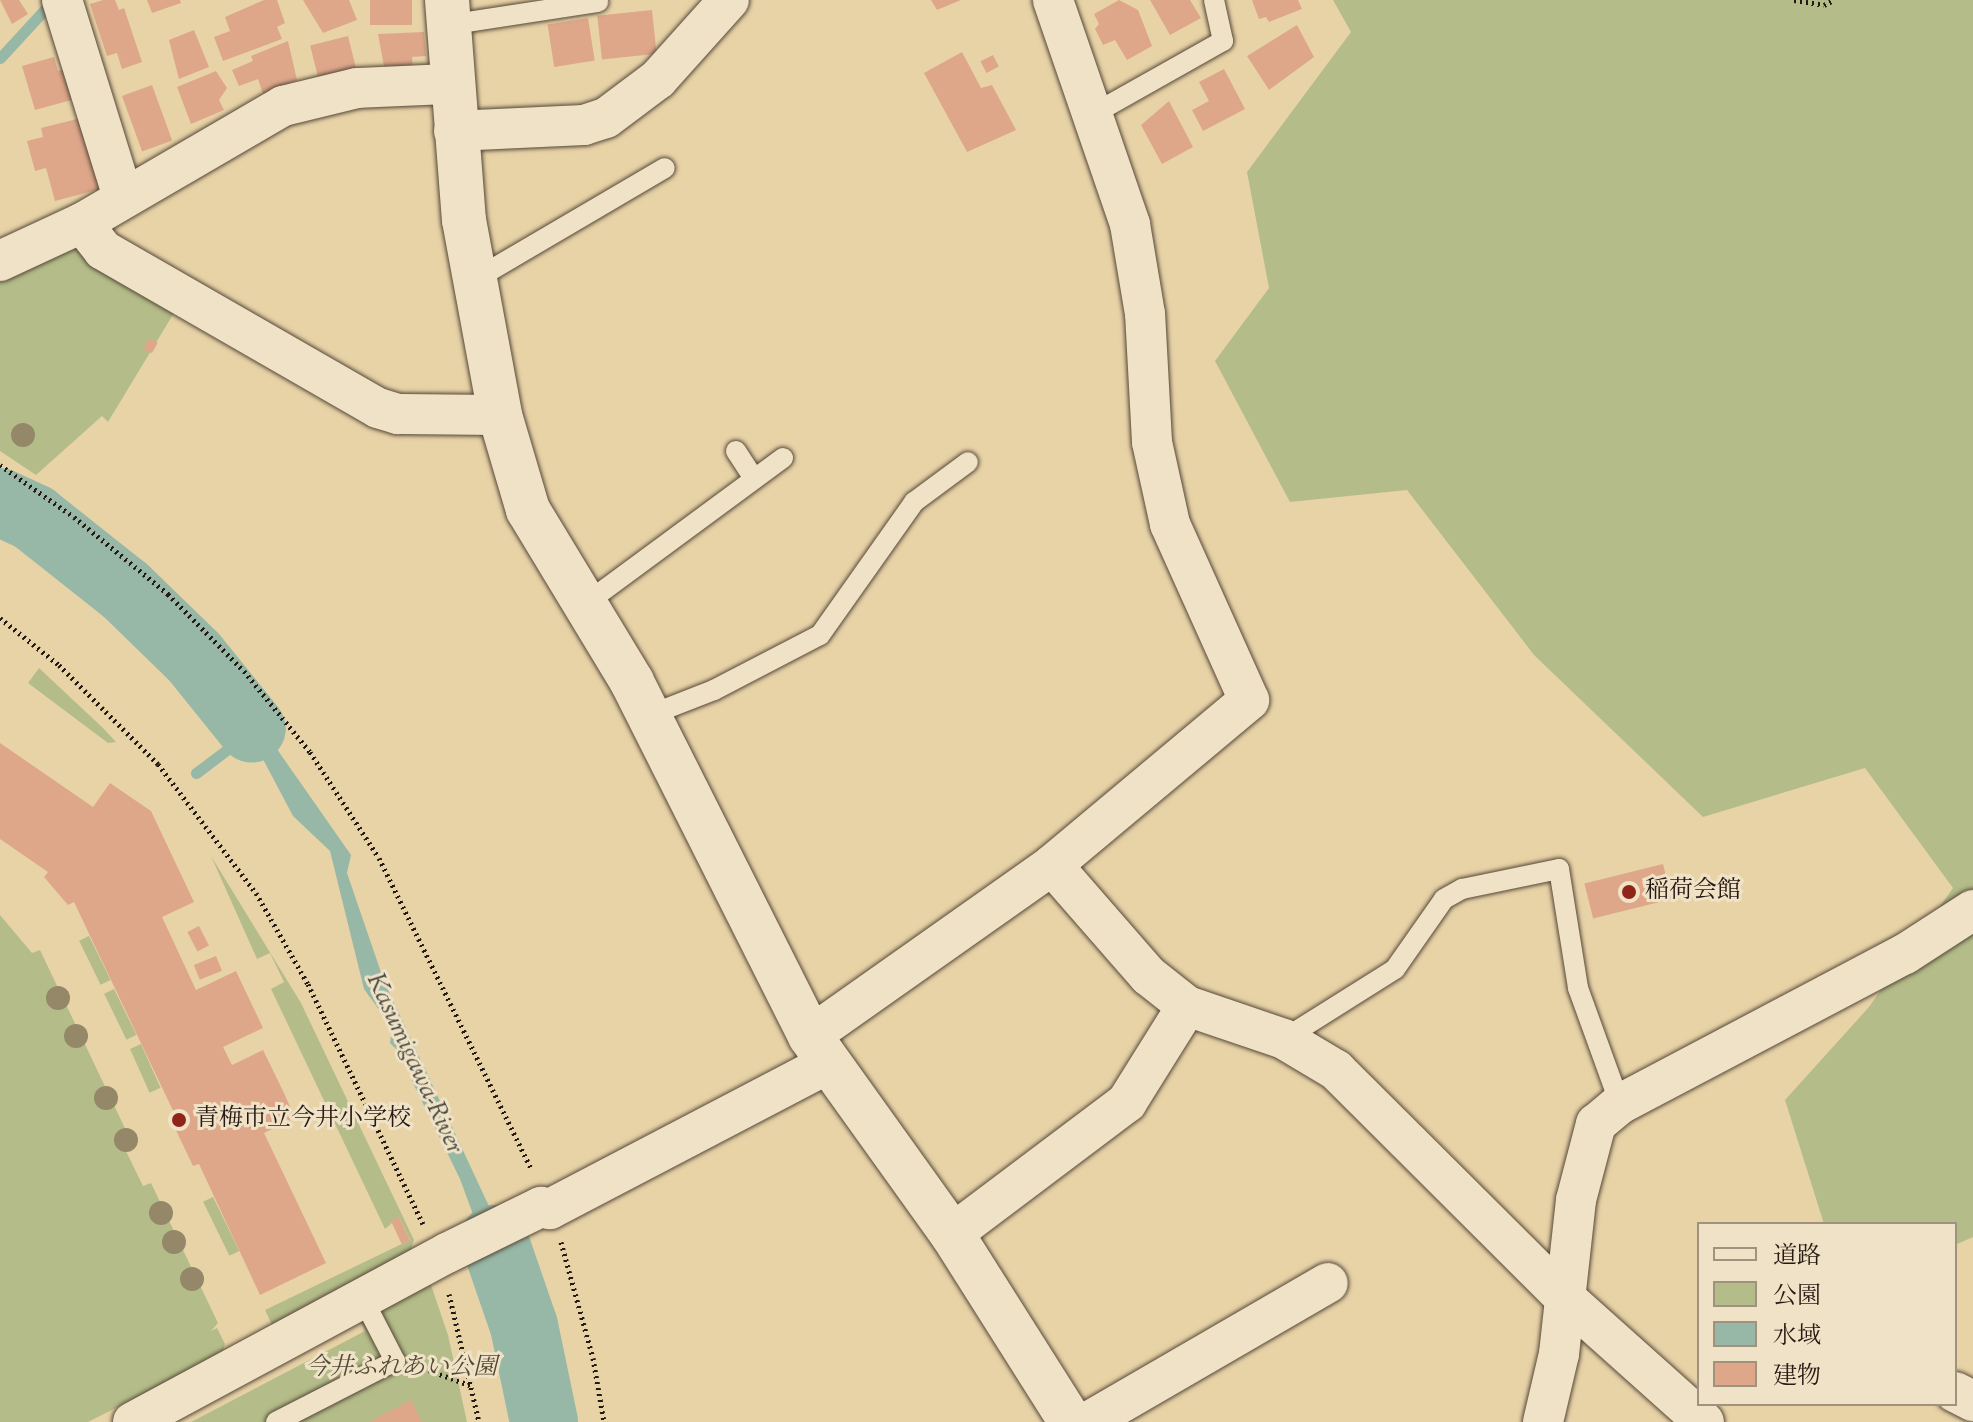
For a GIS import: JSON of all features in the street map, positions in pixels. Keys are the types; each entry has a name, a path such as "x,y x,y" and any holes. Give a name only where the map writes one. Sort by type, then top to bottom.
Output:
{"street":[{"path":"62,0 123,197"},
{"path":"454,131 584,125 606,118 658,79 729,0"},
{"path":"133,1422 364,1301 440,1257 550,1209 819,1050 1052,865 1249,700 1184,559 1159,482 1139,269 1095,113 1053,0"},
{"path":"447,12 454,131 474,280 500,415 528,510 650,715 819,1050 952,1234 1071,1422"},
{"path":"0,261 82,223 283,106 357,88 450,84"},
{"path":"82,223 103,250 378,408 398,414 500,415"},
{"path":"1052,865 1149,976 1187,1006 1284,1039 1336,1070 1563,1296 1704,1422"},
{"path":"1543,1422 1559,1354 1576,1200 1596,1124 1620,1104 1905,954 1973,910"},
{"path":"952,1234 1127,1102 1187,1006"},
{"path":"1088,1422 1328,1283"}],"lane":[{"path":"1095,113 1223,41 1214,0"},
{"path":"447,12 598,2"},
{"path":"474,280 665,168"},
{"path":"736,451 754,479"},
{"path":"585,604 783,458"},
{"path":"650,715 714,690 820,635 914,502 968,462"},
{"path":"1284,1039 1395,969 1444,899 1462,889 1559,869 1578,988 1620,1104"},
{"path":"276,1422 395,1361 364,1301"}],"path":[{"path":"1794,0 1824,5 1834,0"},
{"path":"0,465 74,517 168,594 237,663 310,752 379,858 547,1209 583,1315 604,1422"},
{"path":"0,618 59,665 158,764 256,893 308,984 440,1257 479,1422"},
{"path":"395,1361 472,1386"}],"green space":[{"path":"1333,0 1973,0 1973,1237 1957,1244 1957,1222 1823,1222 1785,1100 1869,1007 1953,888 1865,768 1703,817 1534,655 1407,490 1290,502 1215,361 1269,288 1247,172 1351,32"},
{"path":"78,248 180,303 108,422 102,416 36,475 0,451 0,279"},
{"path":"39,668 116,742 108,743 28,683"},
{"path":"211,856 301,1003 414,1240 410,1252 272,1325 265,1310 410,1240 399,1217 385,1229 271,989 284,982 270,953 257,959"},
{"path":"0,915 32,953 40,950 132,1143 124,1147 143,1186 151,1183 218,1323 211,1331 217,1328 225,1344 222,1354 88,1422 0,1422"},
{"path":"89,936 110,980 101,985 79,941"},
{"path":"114,989 136,1035 126,1040 104,994"},
{"path":"141,1044 161,1088 150,1093 130,1049"},
{"path":"213,1197 239,1251 229,1256 203,1202"},
{"name":"今井ふれあい公園","path":"429,1279 448,1335 467,1422 191,1422 365,1331 359,1316"}],"water":[{"path":"0,491 22,505 34,518 0,517"},
{"path":"194,657 209,666 258,722 351,855 347,873 384,981 516,1264 523,1285 524,1326 509,1312 460,1179 412,1081 410,1063 390,1043 392,1028 364,989 330,851 293,816 256,746 227,720 220,704 190,673 197,666"}],"building":[{"path":"0,0 19,0 28,14 12,24"},
{"path":"115,0 119,10 124,8 142,62 122,69 117,53 107,56 90,4"},
{"path":"147,0 180,0 181,3 152,13"},
{"path":"264,0 277,0 285,23 277,27 282,39 223,61 214,37 230,31 225,17"},
{"path":"303,0 349,0 357,20 323,33"},
{"path":"370,0 412,0 412,25 370,25"},
{"path":"931,0 961,0 937,10"},
{"path":"1119,0 1138,10 1152,46 1127,60 1115,40 1103,45 1095,29 1099,24 1094,14"},
{"path":"1150,0 1190,0 1201,18 1170,35"},
{"path":"1252,0 1298,0 1302,9 1269,22 1266,17 1259,19"},
{"path":"652,10 657,54 602,60 597,16"},
{"path":"588,18 595,60 554,67 548,24"},
{"path":"1297,25 1314,57 1269,90 1247,56"},
{"path":"194,30 209,67 179,79 169,40"},
{"path":"424,32 426,56 412,57 413,70 385,72 378,34"},
{"path":"348,36 356,69 318,78 310,45"},
{"path":"288,41 297,80 263,94 258,79 239,86 232,70 253,61 251,56"},
{"path":"962,52 981,88 992,85 1016,130 967,152 924,73"},
{"path":"993,55 999,67 986,73 981,61"},
{"path":"54,57 58,71 66,69 75,99 35,110 22,66"},
{"path":"1224,69 1245,109 1203,131 1192,110 1209,101 1199,82"},
{"path":"216,71 227,88 219,100 224,110 191,124 177,87"},
{"path":"152,85 172,140 142,151 122,96"},
{"path":"1169,101 1193,147 1162,164 1141,125"},
{"path":"85,117 104,188 55,201 46,168 35,171 27,141 43,137 41,128"},
{"path":"149,338 158,343 152,353 143,348"},
{"path":"0,743 93,807 110,783 151,811 194,902 162,917 196,990 236,971 263,1028 223,1047 232,1065 263,1050 284,1093 295,1118 264,1133 326,1263 260,1295 199,1164 193,1166 172,1122 177,1119 74,902 68,905 44,877 48,872 0,839"},
{"name":"稲荷会館","path":"1663,864 1672,899 1593,919 1584,884"},
{"path":"199,926 209,946 197,952 187,932"},
{"path":"216,956 222,971 200,980 194,965"},
{"path":"399,1217 410,1241 402,1244 391,1221"},
{"path":"411,1400 422,1422 369,1422"}],"waterway":[{"path":"0,58 48,6"},
{"name":"Kasumigawa-River","path":"0,502 34,518 125,590 194,657 252,729"},
{"path":"196,773 253,730"},
{"name":"Kasumigawa-River","path":"494,1239 524,1326 544,1422"}],"place":[{"name":"稲荷会館","path":"1629,892"},
{"name":"青梅市立今井小学校","path":"179,1120"}]}
